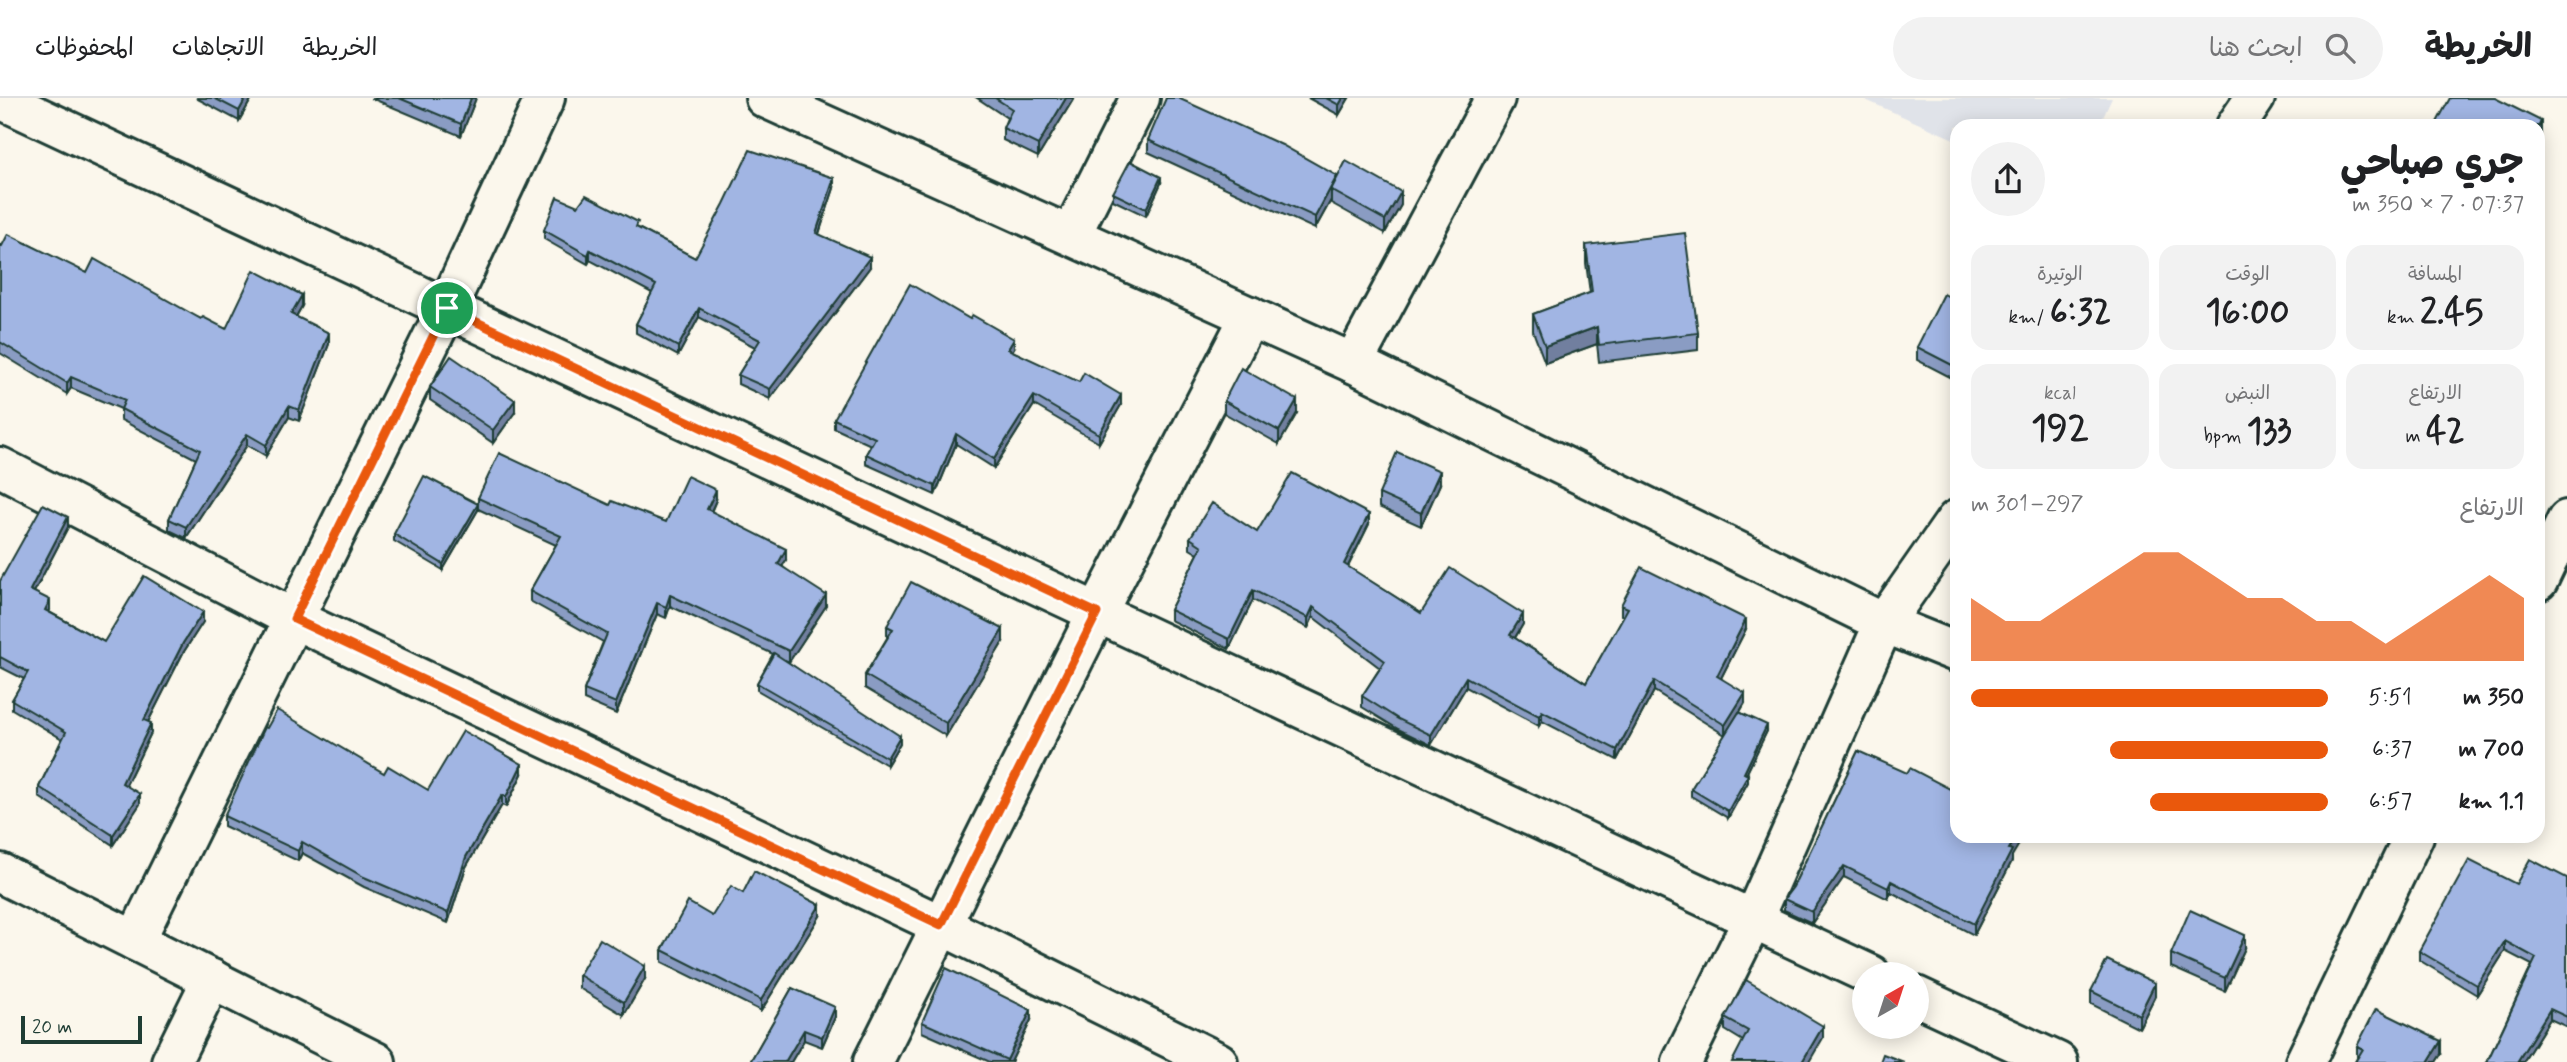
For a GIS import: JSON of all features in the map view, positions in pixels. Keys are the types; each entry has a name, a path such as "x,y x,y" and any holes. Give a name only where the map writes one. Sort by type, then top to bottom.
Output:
{"street":[{"path":"135,940 447,308 545,98"},
{"path":"765,98 1353,363 1884,623 1950,650"},
{"path":"1071,235 1140,98"},
{"path":"1353,363 1495,98"},
{"path":"2241,119 2255,98"},
{"path":"0,99 1852,966"},
{"path":"873,1062 1097,613 1250,316"},
{"path":"0,467 294,619 941,925 1218,1062"},
{"path":"2545,566 2567,520"},
{"path":"1682,1062 1753,919 1884,623 1950,529"},
{"path":"2305,1062 2409,843"},
{"path":"0,873 376,1062"},
{"path":"171,1062 212,979"},
{"path":"1929,1002 2058,1062"}],"shaded area":[{"path":"1861,98 2112,98 2102,119 1950,119 1950,137"}],"building":[{"path":"214,98 246,98 239,111"},
{"path":"399,98 471,98 461,124"},
{"path":"995,98 1066,98 1038,145 1003,128 1012,109"},
{"path":"1166,98 1178,98 1282,145 1337,176 1315,217 1148,140"},
{"path":"1326,98 1343,98 1339,105"},
{"path":"2450,98 2495,98 2537,119 2439,119"},
{"path":"750,150 834,178 816,233 870,257 770,389 738,375 760,340 699,308 678,347 636,324 656,285 590,250 588,255 544,230 557,197 578,206 586,195 638,222 636,227 695,258"},
{"path":"1130,161 1161,177 1146,209 1113,193"},
{"path":"1346,161 1401,192 1385,220 1331,190"},
{"path":"1685,233 1698,333 1599,345 1597,327 1545,346 1533,314 1592,292 1586,245"},
{"path":"8,234 87,273 94,259 201,319 203,317 226,329 254,270 302,295 291,314 329,333 299,410 289,406 266,445 247,434 186,527 169,519 200,450 121,409 125,400 71,377 67,383 0,342 0,245 2,246"},
{"path":"910,284 970,319 972,315 1014,339 1008,349 1079,382 1084,373 1121,395 1099,434 1034,396 994,459 956,434 935,486 866,454 875,438 834,419"},
{"path":"1944,294 1950,298 1950,364 1917,347"},
{"path":"451,356 515,400 493,430 430,387"},
{"path":"1241,368 1297,400 1279,431 1224,401"},
{"path":"1397,452 1440,471 1421,513 1379,494"},
{"path":"499,453 610,505 612,501 666,522 687,476 716,490 707,509 786,549 778,564 826,595 789,651 670,595 666,607 657,603 616,703 584,690 607,634 530,591 561,536 478,498"},
{"path":"1292,473 1369,514 1344,564 1421,613 1450,568 1523,614 1510,635 1586,683 1628,608 1621,605 1641,567 1746,619 1717,676 1745,693 1725,725 1654,681 1617,750 1542,711 1539,716 1466,677 1431,735 1398,719 1362,696 1385,661 1313,607 1308,618 1253,590 1229,639 1170,610 1202,546 1190,538 1212,503 1257,532"},
{"path":"424,476 478,504 443,564 394,534"},
{"path":"43,504 68,517 30,590 50,600 45,610 104,642 144,576 203,612 183,643 144,720 151,723 122,783 140,794 113,835 39,787 66,732 12,700 28,672 0,657 0,581"},
{"path":"911,582 1003,629 946,723 865,675 893,629 887,626"},
{"path":"774,653 900,736 887,758 757,683"},
{"path":"277,710 384,773 388,766 428,790 463,731 522,764 506,797 502,795 466,857 448,913 364,877 302,842 298,851 224,816 265,727 267,728"},
{"path":"1739,712 1767,725 1744,773 1748,775 1728,811 1691,789"},
{"path":"1858,751 1907,773 1910,768 1950,789 1950,843 2013,843 2009,849 2012,850 1974,924 1891,881 1888,888 1844,866 1812,912 1784,899 1793,887"},
{"path":"2530,859 2567,878 2567,1017 2550,1009 2517,1062 2487,1062 2536,958 2505,941 2477,985 2419,951 2469,860 2516,884"},
{"path":"754,871 820,905 761,1000 662,950 688,902 712,916 731,886 743,893"},
{"path":"2190,910 2245,935 2225,978 2171,954"},
{"path":"600,939 645,966 624,1002 579,975"},
{"path":"2107,960 2155,983 2139,1015 2091,991"},
{"path":"946,968 1031,1010 1007,1060 922,1022"},
{"path":"1746,980 1823,1026 1802,1062 1732,1062 1748,1031 1725,1018"},
{"path":"792,988 835,1007 822,1037 804,1030 785,1062 750,1062"},
{"path":"2376,1009 2441,1041 2428,1062 2355,1062 2363,1049 2357,1046"},
{"path":"1883,1054 1904,1062 1880,1062"}],"route":[{"path":"447,308 1097,613 941,925 294,619 447,308"}]}
